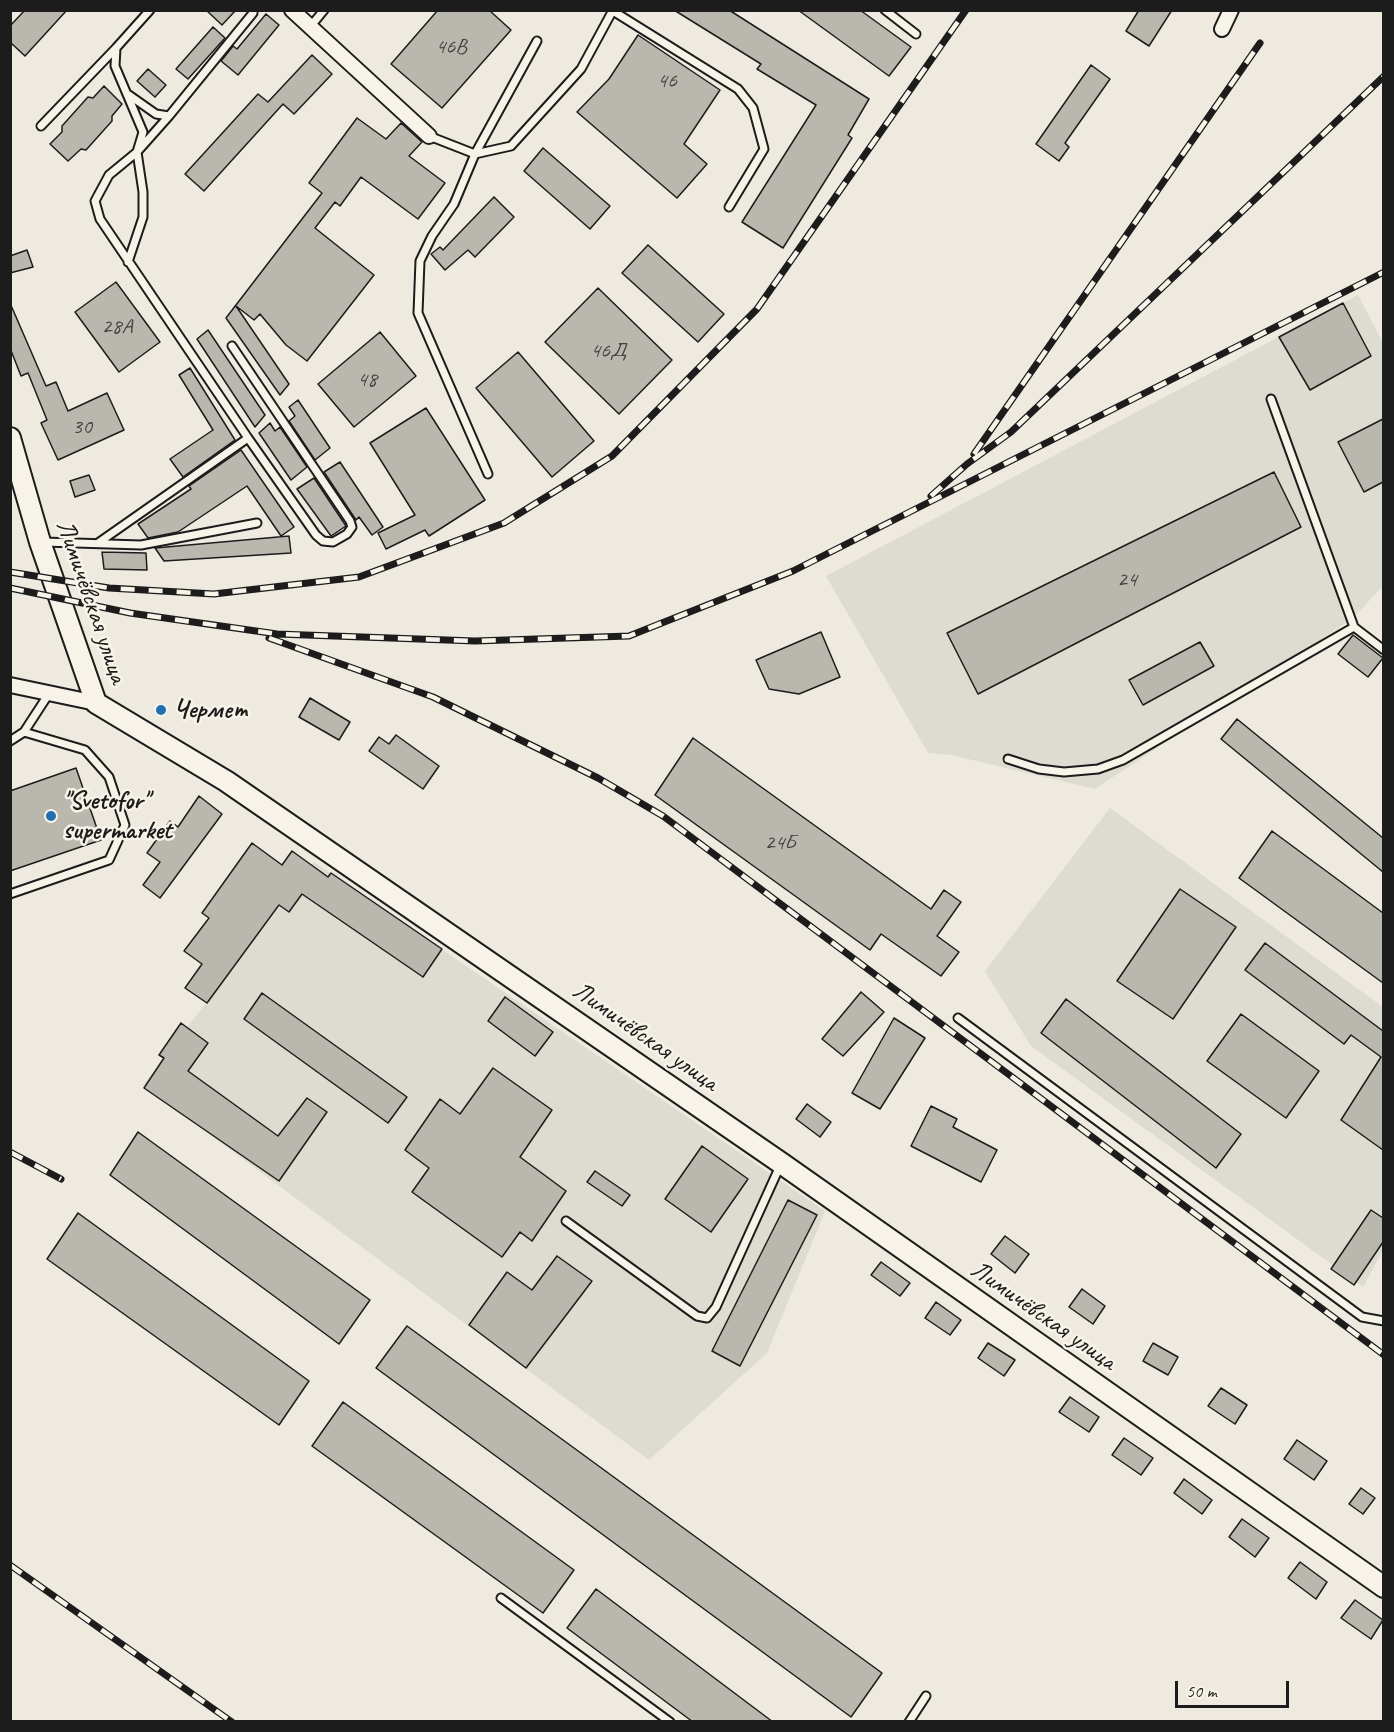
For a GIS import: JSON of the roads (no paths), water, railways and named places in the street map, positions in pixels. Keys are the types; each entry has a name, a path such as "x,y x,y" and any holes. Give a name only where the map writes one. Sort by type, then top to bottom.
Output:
{"main road":[{"name":"Лимичёвская улица","path":"11,439 40,542 96,703 226,781 781,1163 1383,1587"}],"street":[{"path":"292,10 429,136"},
{"path":"1222,29 1232,10"},
{"path":"10,685 96,703"}],"lane":[{"path":"41,126 150,10"},
{"path":"310,27 324,10"},
{"path":"885,10 916,34"},
{"path":"429,136 475,154 511,146 581,69 613,11 738,89 753,108 764,149 729,207"},
{"path":"232,346 350,521 352,527 333,542 322,541 315,535 128,262 100,219 95,201 109,175 137,152 254,13"},
{"path":"488,474 418,313 420,261 432,236 454,204 475,154 537,41"},
{"path":"116,48 115,66 143,132 137,152 143,192 143,217 128,262"},
{"path":"127,93 156,114 169,116"},
{"path":"1271,399 1354,627 1383,650"},
{"path":"98,543 248,438"},
{"path":"40,542 141,545 257,523"},
{"path":"1008,759 1039,769 1064,772 1098,769 1123,760 1354,627"},
{"path":"10,741 24,732 50,692"},
{"path":"10,894 109,860 124,825 109,777 85,750 24,732"},
{"path":"958,1018 1362,1317 1383,1321"},
{"path":"566,1221 697,1316 707,1318 716,1307 781,1163"},
{"path":"501,1598 670,1722"},
{"path":"909,1722 926,1695"}],"railway":[{"path":"10,572 109,588 214,594 359,577 504,523 612,456 757,309 966,10"},
{"path":"974,454 1260,43"},
{"path":"931,496 967,464 1011,432 1384,76"},
{"path":"10,588 130,613 277,634 475,641 629,636 793,571 1384,272"},
{"path":"269,638 433,697 598,778 663,816 1384,1355"},
{"path":"10,1152 61,1179"},
{"path":"10,1565 232,1722"}],"place":[{"name":"Чермет","path":"161,710"},
{"name":"\"Svetofor\" supermarket","path":"51,816"}]}
